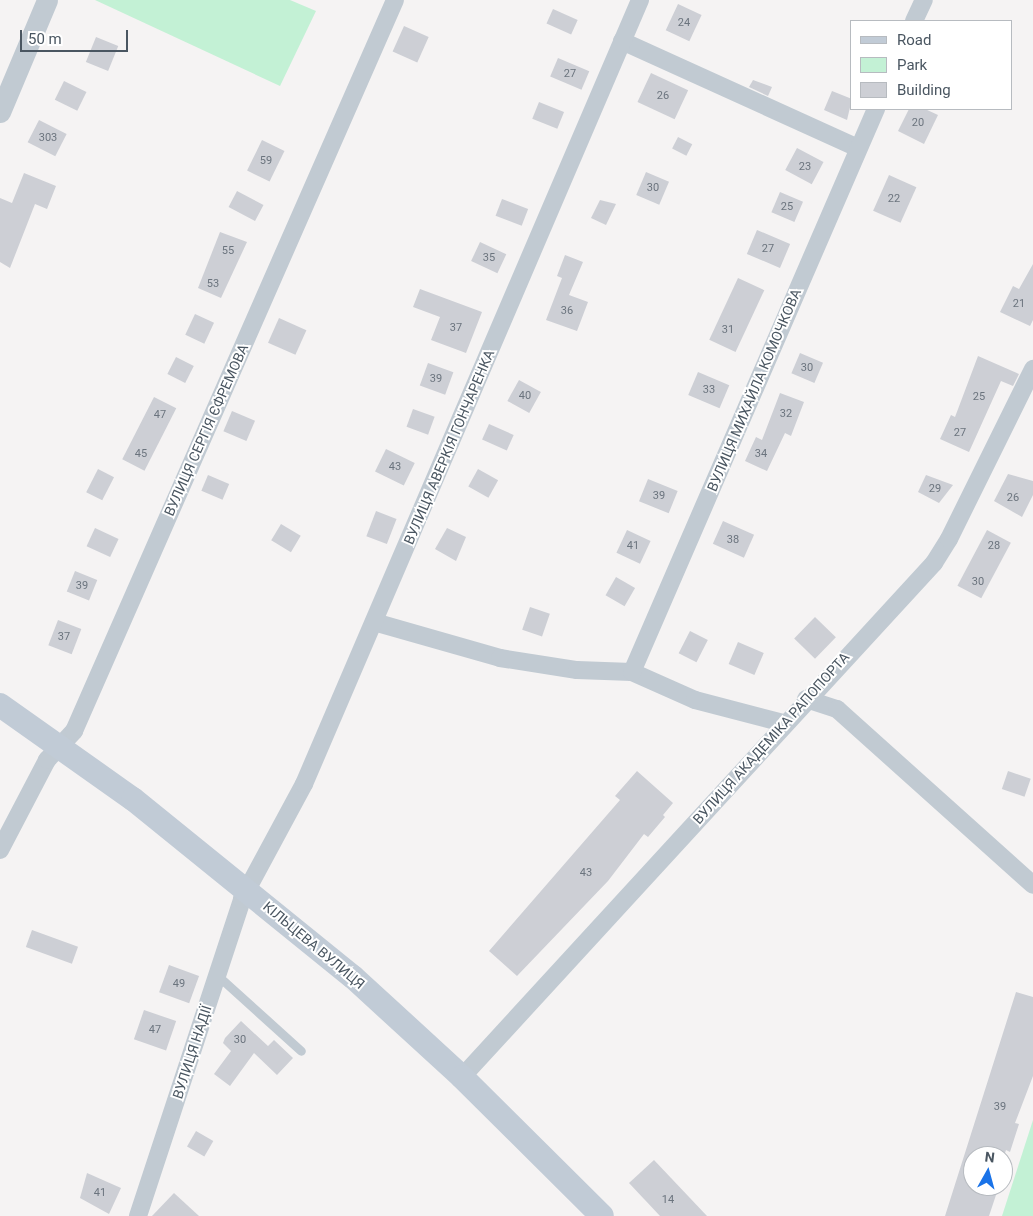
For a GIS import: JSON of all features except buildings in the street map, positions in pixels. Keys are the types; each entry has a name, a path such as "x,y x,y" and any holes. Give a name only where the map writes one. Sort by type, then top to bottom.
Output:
{"main road":[{"name":"КІЛЬЦЕВА ВУЛИЦЯ","path":"0,705 58,746 249,890 353,976 462,1077 602,1216"}],"street":[{"path":"0,112 47,0"},
{"name":"ВУЛИЦЯ СЕРГІЯ ЄФРЕМОВА","path":"0,850 47,760 74,731 395,0"},
{"name":"ВУЛИЦЯ АВЕРКІЯ ГОНЧАРЕНКА","path":"249,890 304,784 640,0"},
{"path":"914,20 924,0"},
{"path":"622,41 858,148"},
{"name":"ВУЛИЦЯ МИХАЙЛА КОМОЧКОВА","path":"632,672 876,110"},
{"name":"ВУЛИЦЯ АКАДЕМІКА РАПОПОРТА","path":"462,1077 783,723 934,563 949,539 1033,368"},
{"path":"374,622 500,658 577,670 632,672 695,700 783,723"},
{"path":"806,699 837,709 1033,885"},
{"name":"ВУЛИЦЯ НАДІЇ","path":"138,1216 217,974 249,890"}],"lane":[{"path":"217,974 301,1051"}],"green space":[{"path":"95,0 290,0 316,11 280,86"},
{"path":"1033,1120 1033,1216 1002,1216 1008,1196 1013,1196 1013,1182"}]}
